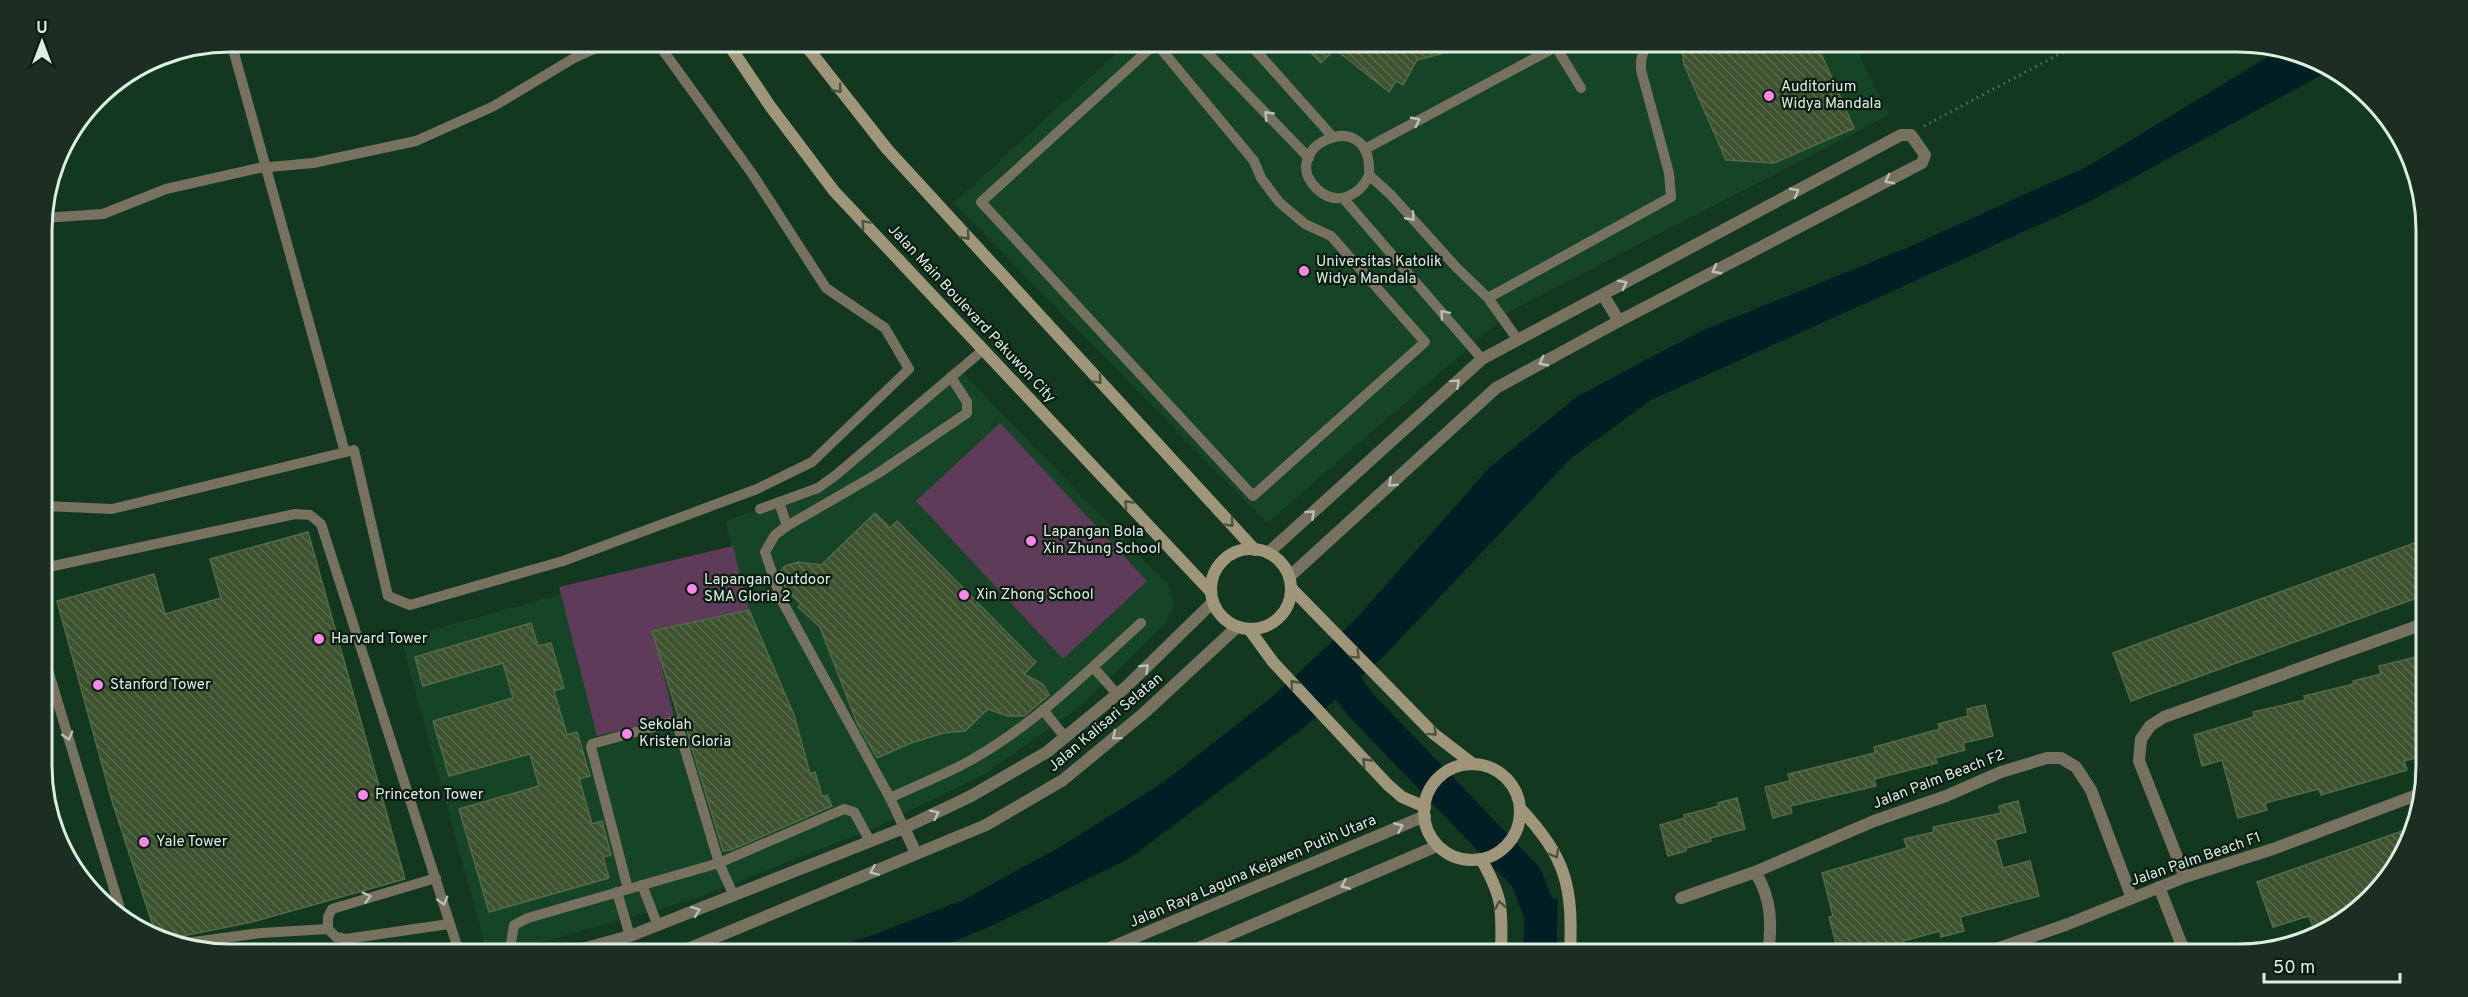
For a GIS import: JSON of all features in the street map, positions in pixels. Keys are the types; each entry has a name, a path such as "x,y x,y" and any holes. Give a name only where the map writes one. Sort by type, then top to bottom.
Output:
{"street":[{"name":"Jalan Main Boulevard Pakuwon City","path":"734,53 770,106 834,191 1212,597"},
{"path":"812,53 886,149 1255,550"},
{"path":"1243,628 1259,628 1279,618 1286,609 1290,583 1496,388 1922,163 1926,155 1909,134 1901,135 1482,358 1268,554"},
{"path":"1603,295 1619,321"},
{"path":"1425,812 1402,797 1343,738 1243,628 1222,617 1212,597 1215,573 1227,558 1235,553 1255,550 1268,554 1281,563 1290,583 1316,615 1434,734 1473,764"},
{"name":"Jalan Kalisari Selatan","path":"601,944 658,926 734,896 904,828 971,796 1047,752 1117,694 1212,597"},
{"path":"2185,877 2139,761 2141,738 2150,726 2164,717 2416,627"},
{"name":"Jalan Kalisari Selatan","path":"699,944 986,825 1063,780 1243,628"},
{"name":"Jalan Palm Beach F2","path":"1681,898 1755,872 1874,821 1946,796 2001,772 2047,758 2061,758 2076,767 2091,790 2132,898"},
{"path":"1520,808 1518,825 1511,841 1497,853 1481,859 1465,860 1450,855 1437,846 1429,831 1425,812 1426,798 1433,784 1444,773 1458,766 1473,764 1491,768 1505,777 1515,791 1520,808 1551,847 1566,876 1572,915 1571,944"},
{"name":"Jalan Palm Beach F1","path":"2011,944 2068,924 2185,877 2273,849 2413,797"},
{"name":"Jalan Raya Laguna Kejawen Putih Utara","path":"1119,944 1425,812"},
{"path":"904,828 916,853"},
{"path":"1208,944 1437,846"},
{"path":"1481,859 1496,885 1502,910 1500,944"},
{"path":"1755,872 1763,885 1769,903 1771,922 1769,944"},
{"path":"2159,887 2179,944"}],"lane":[{"path":"234,53 268,167 345,452"},
{"path":"53,217 103,214 166,189 268,167 313,163 417,141 494,106 585,53"},
{"path":"52,506 112,509 354,450 388,596 410,605 563,561 766,484 812,462 909,369 885,328 826,288 753,175 665,53"},
{"path":"1146,53 981,202 1253,496 1425,342 1331,236 1305,224 1278,202 1261,178 1254,161 1164,53"},
{"path":"1208,53 1308,158"},
{"path":"1258,53 1332,136"},
{"path":"1365,148 1546,53"},
{"path":"1565,53 1581,88"},
{"path":"1488,298 1671,197 1669,173 1641,70 1644,53"},
{"path":"1332,136 1344,136 1356,140 1365,148 1370,161 1369,175 1364,186 1355,194 1343,198 1332,198 1322,194 1314,186 1309,177 1308,158 1321,141 1332,136"},
{"path":"1369,175 1391,195 1457,268 1488,298 1518,340"},
{"path":"1343,198 1482,358"},
{"path":"760,509 818,488 983,350"},
{"path":"904,828 890,798 781,599 765,552 775,535 787,526 877,474 967,413 968,402 951,377"},
{"path":"778,502 787,526"},
{"path":"52,566 295,514 310,515 321,524 456,944"},
{"path":"890,798 973,759 1043,710 1141,622"},
{"path":"1093,667 1117,694"},
{"path":"52,684 119,904"},
{"path":"1043,710 1065,737"},
{"path":"628,889 592,744 675,721 719,863 734,896"},
{"path":"511,944 514,925 528,918 719,863 844,809 854,812 870,841"},
{"path":"436,879 332,909 328,917 328,929 336,937 346,939 450,924"},
{"path":"642,885 658,926"},
{"path":"616,892 630,936"},
{"path":"199,941 261,933 328,929"}],"path":[{"path":"1909,134 2061,53"}],"shaded area":[{"name":"Universitas Katolik Widya Mandala","path":"1117,53 1858,53 1889,115 1512,310 1267,523 954,203"},
{"path":"955,365 1168,585 1174,605 1164,625 1080,707 985,774 874,828 694,899 536,944 485,944 401,639 732,546 725,521 811,492"},
{"name":"Lapangan Bola Xin Zhung School","path":"1000,423 1147,581 1063,659 916,501"},
{"path":"733,546 749,610 653,631 674,717 597,736 559,587"}],"water":[{"path":"2270,56 2294,62 2322,75 2085,204 1651,400 1571,458 1386,654 1307,725 1127,860 949,944 845,944 963,900 1060,847 1164,782 1278,692 1355,620 1489,468 1578,396 1701,331 1904,249 2090,165"},
{"path":"1558,898 1556,944 1525,944 1527,901"}],"building":[{"path":"1311,53 1331,53 1321,63"},
{"path":"1340,53 1444,53 1417,60 1403,85 1396,81 1389,92"},
{"name":"Auditorium Widya Mandala","path":"1682,53 1821,53 1854,128 1774,163 1726,160 1684,64"},
{"path":"875,513 890,528 897,521 1036,662 1024,674 1043,684 1049,695 1024,716 1007,716 988,709 965,731 943,733 911,743 877,758 857,723 820,627 798,607 801,604 786,590 780,572 785,566 798,562 821,565"},
{"path":"308,532 405,879 252,922 180,937 153,926 112,801 57,601 154,574 165,614 221,598 210,559"},
{"path":"2416,542 2416,598 2131,701 2113,653"},
{"path":"749,610 794,715 810,774 815,772 822,796 827,795 832,806 731,850 723,851 684,721 678,715 652,631"},
{"path":"531,623 538,646 551,643 564,688 554,691 567,735 577,732 590,776 579,779 592,824 602,821 611,855 603,857 609,878 489,912 459,809 539,786 530,754 449,776 433,721 513,698 503,663 423,686 415,657"},
{"path":"2416,657 2416,758 2404,761 2407,770 2321,795 2319,789 2265,803 2267,810 2238,818 2222,760 2202,766 2194,735 2254,717 2253,712 2305,700 2304,696 2354,684 2353,681 2381,674 2379,666"},
{"path":"1985,705 1993,736 1963,743 1965,750 1935,758 1937,763 1874,779 1876,786 1790,806 1792,813 1773,818 1765,787 1790,781 1788,774 1875,753 1874,747 1940,729 1938,724 1968,716 1967,709"},
{"path":"1737,798 1745,829 1710,838 1711,841 1668,856 1660,825"},
{"path":"2018,801 2026,832 1995,840 2003,868 2030,861 2039,896 1960,917 1964,931 1941,937 1940,931 1903,941 1904,944 1836,944 1829,917 1833,916 1822,873 1907,848 1904,839 1934,832 1933,827 2001,813 1999,806"},
{"path":"2403,831 2397,845 2371,884 2346,908 2313,927 2309,916 2273,927 2257,882"}],"waterway":[{"path":"1338,673 1359,703 1526,877 1541,915 1540,943"}],"place":[{"name":"Auditorium Widya Mandala","path":"1769,96"},
{"name":"Universitas Katolik Widya Mandala","path":"1304,271"},
{"name":"Lapangan Bola Xin Zhung School","path":"1031,541"},
{"name":"Lapangan Outdoor SMA Gloria 2","path":"692,589"},
{"name":"Xin Zhong School","path":"964,595"},
{"name":"Harvard Tower","path":"319,639"},
{"name":"Stanford Tower","path":"98,685"},
{"name":"Sekolah Kristen Gloria","path":"627,734"},
{"name":"Princeton Tower","path":"363,795"},
{"name":"Yale Tower","path":"144,842"}]}
